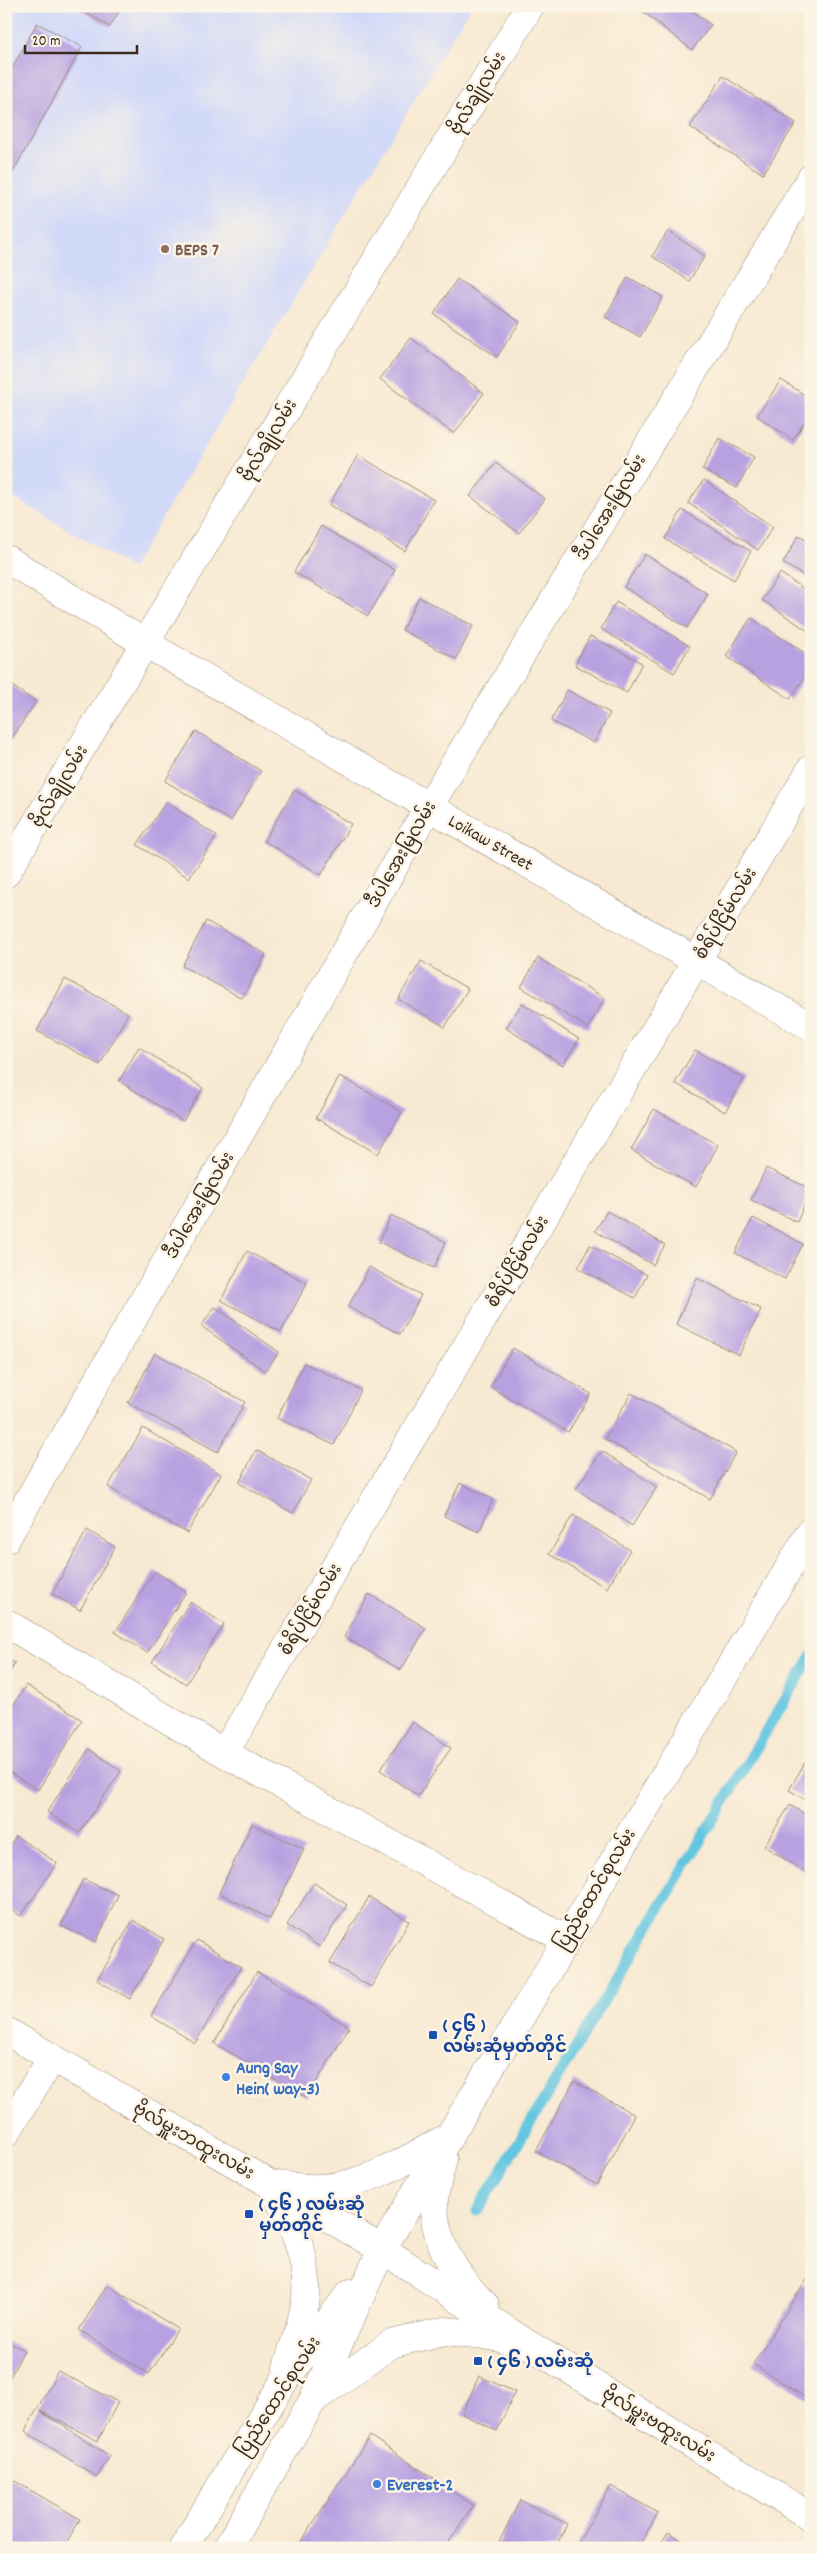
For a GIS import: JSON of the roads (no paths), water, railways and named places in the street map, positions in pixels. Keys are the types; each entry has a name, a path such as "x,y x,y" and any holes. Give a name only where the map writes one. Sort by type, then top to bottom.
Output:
{"street":[{"name":"ဗိုလ်ချိုလမ်း","path":"6,873 530,6"},
{"name":"ဒီပါအေးမြလမ်း","path":"6,1539 429,806 811,178"},
{"name":"Loikaw Street","path":"6,559 145,643 811,1027"},
{"name":"စံရိပ်ငြိမ်လမ်း","path":"224,1753 811,769"},
{"name":"ပြည်ထောင်စုလမ်း","path":"227,2548 313,2400 382,2249 565,1939 811,1531"},
{"path":"6,1623 224,1753 565,1939"},
{"name":"ဗိုလ်မှူးဘထူးလမ်း","path":"6,2031 51,2059 382,2249"},
{"path":"6,2133 51,2059"},
{"path":"271,2184 319,2188 349,2184 392,2168 448,2137"},
{"path":"448,2137 434,2201 441,2246 463,2284 526,2344"},
{"path":"271,2184 289,2219 304,2257 306,2298 284,2381"},
{"name":"ပြည်ထောင်စုလမ်း","path":"183,2548 284,2381 382,2249"},
{"name":"ဗိုလ်မှူးဗထူးလမ်း","path":"382,2249 526,2344 811,2517"},
{"path":"313,2400 391,2344 444,2332 486,2335 526,2344"}],"waterway":[{"path":"477,2211 811,1657"}],"place":[{"name":"BEPS 7","path":"165,249"},
{"name":"( ၄၆ ) လမ်းဆုံမှတ်တိုင်","path":"433,2035"},
{"name":"Aung Say Hein( way-3)","path":"226,2077"},
{"name":"( ၄၆ ) လမ်းဆုံ မှတ်တိုင်","path":"249,2214"},
{"name":"( ၄၆ ) လမ်းဆုံ","path":"478,2361"},
{"name":"Everest-2","path":"377,2484"}]}
